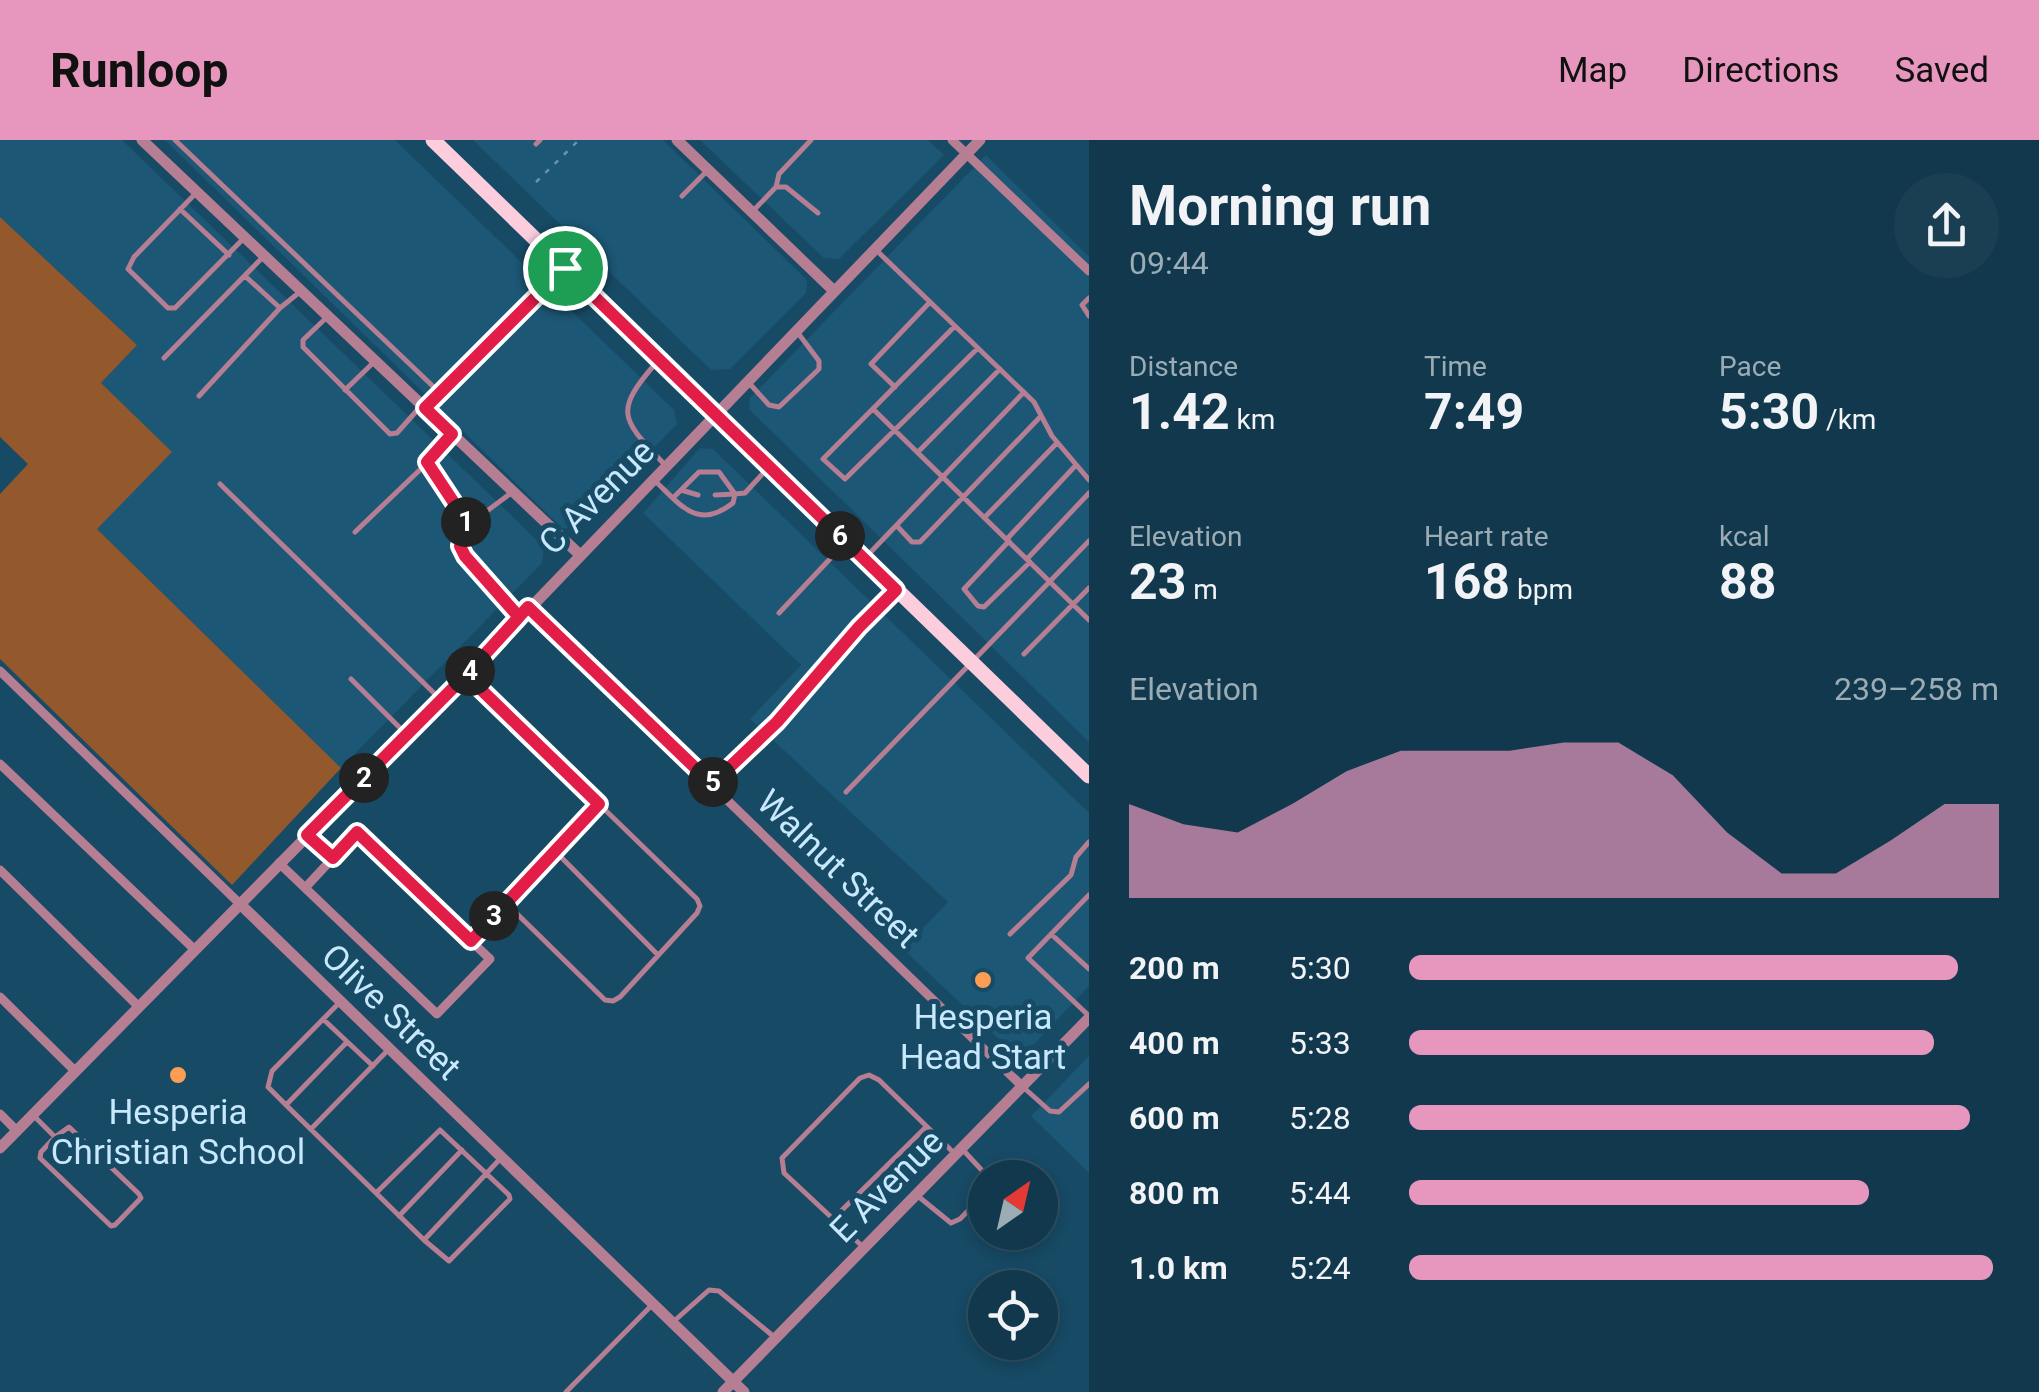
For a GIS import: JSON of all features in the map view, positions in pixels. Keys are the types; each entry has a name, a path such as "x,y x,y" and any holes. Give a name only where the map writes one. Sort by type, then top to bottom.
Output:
{"main road":[{"path":"432,140 1089,776"}],"street":[{"path":"142,140 579,554"},
{"path":"677,140 834,291"},
{"path":"952,140 1089,271"},
{"name":"C Avenue","path":"0,1148 466,675 980,140"},
{"name":"Walnut Street","path":"523,612 712,784 1023,1087"},
{"name":"Olive Street","path":"0,670 744,1392"},
{"path":"466,675 599,804 471,941"},
{"path":"0,764 194,949"},
{"path":"280,863 305,888 436,1014 490,959 357,832 305,888"},
{"path":"307,835 333,858"},
{"path":"0,870 138,1006"},
{"path":"0,997 75,1071"},
{"name":"E Avenue","path":"723,1392 1089,1017"},
{"path":"0,1114 17,1131"}],"lane":[{"path":"175,140 440,393"},
{"path":"752,212 776,187 779,174 811,140"},
{"path":"682,196 708,170"},
{"path":"776,187 786,187 818,213"},
{"path":"197,192 134,258 128,268 133,276 168,308 175,308 245,238"},
{"path":"180,209 229,254"},
{"path":"875,249 1024,392 1057,443 1089,480"},
{"path":"164,358 264,256"},
{"path":"328,316 302,340 303,347 390,434 397,433 565,268"},
{"path":"245,276 280,308"},
{"path":"199,396 280,308 301,291"},
{"path":"1089,298 1082,305 1089,316"},
{"path":"895,388 871,364 930,302"},
{"path":"956,326 823,459 845,480 978,348"},
{"path":"748,382 774,408 800,390 821,366 796,332"},
{"path":"659,359 638,384 625,410 634,430 666,466"},
{"path":"345,390 374,360"},
{"path":"918,452 1000,369"},
{"path":"864,559 1024,392"},
{"path":"873,409 1089,620"},
{"path":"896,526 912,542 920,542 1041,416"},
{"path":"355,532 452,434"},
{"path":"986,518 1057,443"},
{"path":"427,462 470,527"},
{"path":"1076,465 964,589 978,606 984,607 1089,493"},
{"path":"715,495 744,493 769,468"},
{"path":"653,479 673,498 696,516 716,516 733,503 735,494 719,472 698,472 673,498"},
{"path":"220,484 441,700"},
{"path":"681,490 698,495"},
{"path":"512,492 470,527 460,546 465,556 523,612"},
{"path":"846,792 1089,541"},
{"path":"779,613 846,542"},
{"path":"1024,654 1089,588"},
{"path":"712,784 777,722 896,590"},
{"path":"351,679 407,735"},
{"path":"506,903 605,1000 614,1002 620,997 700,906 698,899 599,804"},
{"path":"1010,934 1071,874 1076,857 1089,842"},
{"path":"555,851 658,956"},
{"path":"1089,895 1028,958 1089,1017"},
{"path":"1051,934 1089,970"},
{"path":"340,1001 268,1077 268,1087 399,1216 449,1262 510,1199 440,1130 376,1192"},
{"path":"323,1019 373,1066"},
{"path":"286,1104 347,1042"},
{"path":"311,1129 390,1049"},
{"path":"864,1248 780,1166 782,1158 860,1078 878,1080 968,1160"},
{"path":"1023,1087 1050,1110 1059,1112 1089,1084"},
{"path":"33,1115 55,1137"},
{"path":"832,1219 926,1126"},
{"path":"69,1127 139,1194 141,1198 115,1225 111,1226 40,1158 55,1137 69,1127"},
{"path":"399,1216 462,1150"},
{"path":"424,1240 502,1157"},
{"path":"917,1194 951,1224 968,1211"},
{"path":"672,1323 709,1290 719,1290 775,1338"},
{"path":"566,1392 653,1304"}],"path":[{"path":"536,182 579,140"}],"shaded area":[{"path":"0,140 122,140 544,547 542,563 341,768 96,528 101,383 137,345 0,217"},
{"path":"165,140 395,140 674,410 677,424 576,528 562,528"},
{"path":"473,140 663,140 807,280 806,293 730,369 711,370"},
{"path":"700,140 928,140 944,155 839,259 824,258"},
{"path":"986,155 1089,257 1089,742 749,409 750,398"},
{"path":"0,217 137,345 101,383 172,452 97,529 341,768 232,885 0,659 0,494 28,464 0,437"},
{"path":"700,448 713,449 1089,813 1089,986 1020,1059 903,949 948,902 750,719 801,665 643,513"},
{"path":"1089,1056 1089,1173 1031,1116"}],"place":[{"name":"Hesperia Head Start","path":"983,980"},
{"name":"Hesperia Christian School","path":"178,1075"}],"route":[{"path":"565,268 425,408 452,434 427,462 470,527 460,546 519,617 307,835 333,858 357,832 471,941 599,804 466,675 519,617 528,607 712,784 777,722 896,590 565,268"}]}
